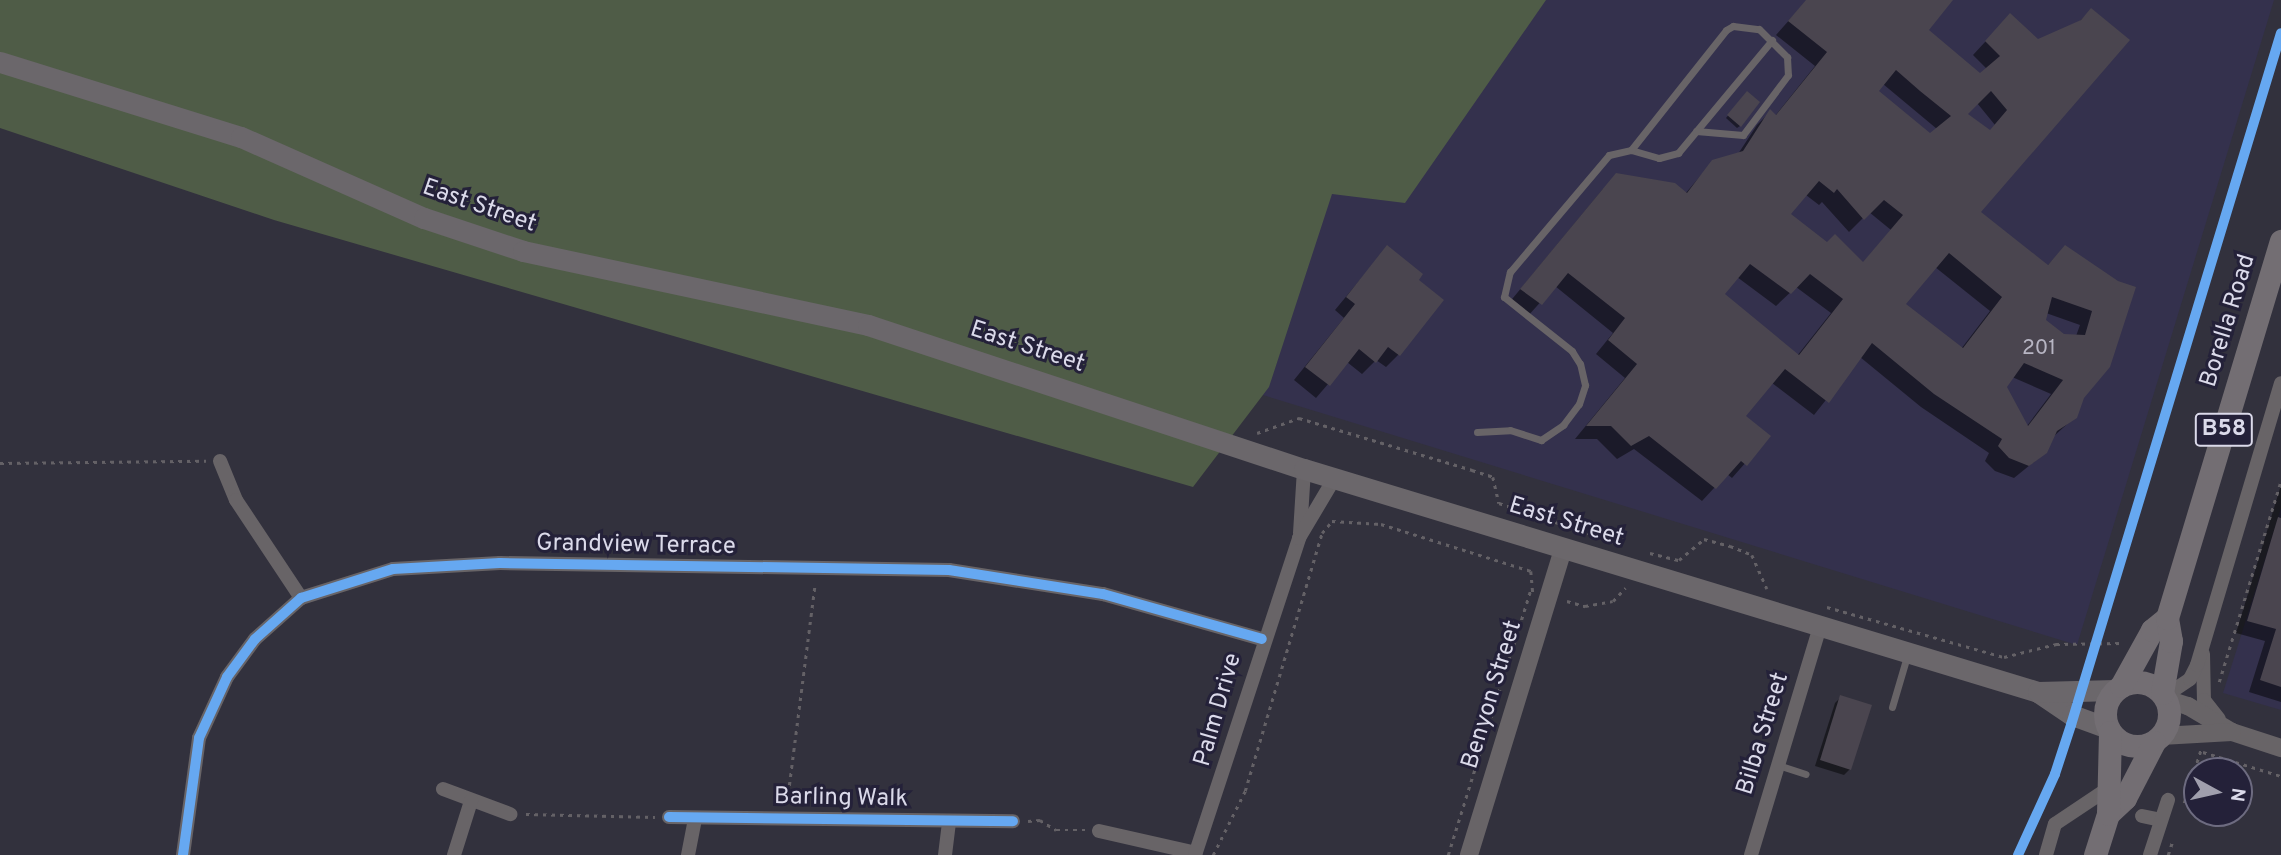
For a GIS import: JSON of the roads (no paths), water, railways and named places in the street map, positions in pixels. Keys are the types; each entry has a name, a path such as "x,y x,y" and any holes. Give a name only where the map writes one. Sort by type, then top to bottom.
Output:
{"main road":[{"name":"East Street","path":"0,62 241,137 424,218 523,251 868,325 1334,479 2038,692 2072,715 2109,730"},
{"name":"Borella Road","path":"2164,696 2171,641 2168,618 2281,241"},
{"name":"Borella Road","path":"2118,688 2152,631 2168,618"},
{"path":"2118,688 2143,682 2164,696"},
{"name":"East Street","path":"2038,692 2118,688"},
{"name":"B58","path":"2095,855 2108,814 2106,790 2109,730 2105,708 2118,688"},
{"name":"B58","path":"2108,814 2125,797 2169,718 2164,696"},
{"path":"2109,730 2125,745 2158,739"}],"street":[{"path":"2164,696 2190,679 2202,649 2281,383"},
{"path":"219,461 236,500 301,598"},
{"name":"Palm Drive","path":"1299,538 1304,469"},
{"name":"Palm Drive","path":"1196,854 1222,781 1262,639 1299,538 1334,479"},
{"name":"Benyon Street","path":"1469,855 1563,550"},
{"name":"Grandview Terrace","path":"183,855 191,773 209,709 255,639 301,598 393,569 439,563 949,570 1028,580 1156,606 1262,639"},
{"name":"Bilba Street","path":"1751,855 1820,626"},
{"path":"2202,649 2204,700 2232,732"},
{"path":"2164,696 2188,706 2232,732 2281,748"},
{"path":"2158,739 2232,732"},
{"path":"443,789 510,814"},
{"path":"2046,855 2056,824 2106,790"},
{"path":"2150,855 2168,800"},
{"path":"454,855 471,801"},
{"path":"2142,816 2161,820"},
{"name":"Barling Walk","path":"669,817 695,820 1013,821"},
{"path":"688,855 695,820"},
{"path":"945,855 948,821"},
{"path":"1099,831 1196,854"}],"lane":[{"path":"1631,150 1726,30 1752,27 1772,40 1787,57 1788,75 1743,135 1696,131"},
{"path":"1477,432 1510,430 1541,440 1563,425 1579,404 1585,385 1572,351 1504,297 1510,272 1609,155 1631,150 1670,158 1772,40"},
{"path":"1892,707 1909,652"},
{"path":"1778,765 1806,774"}]}
